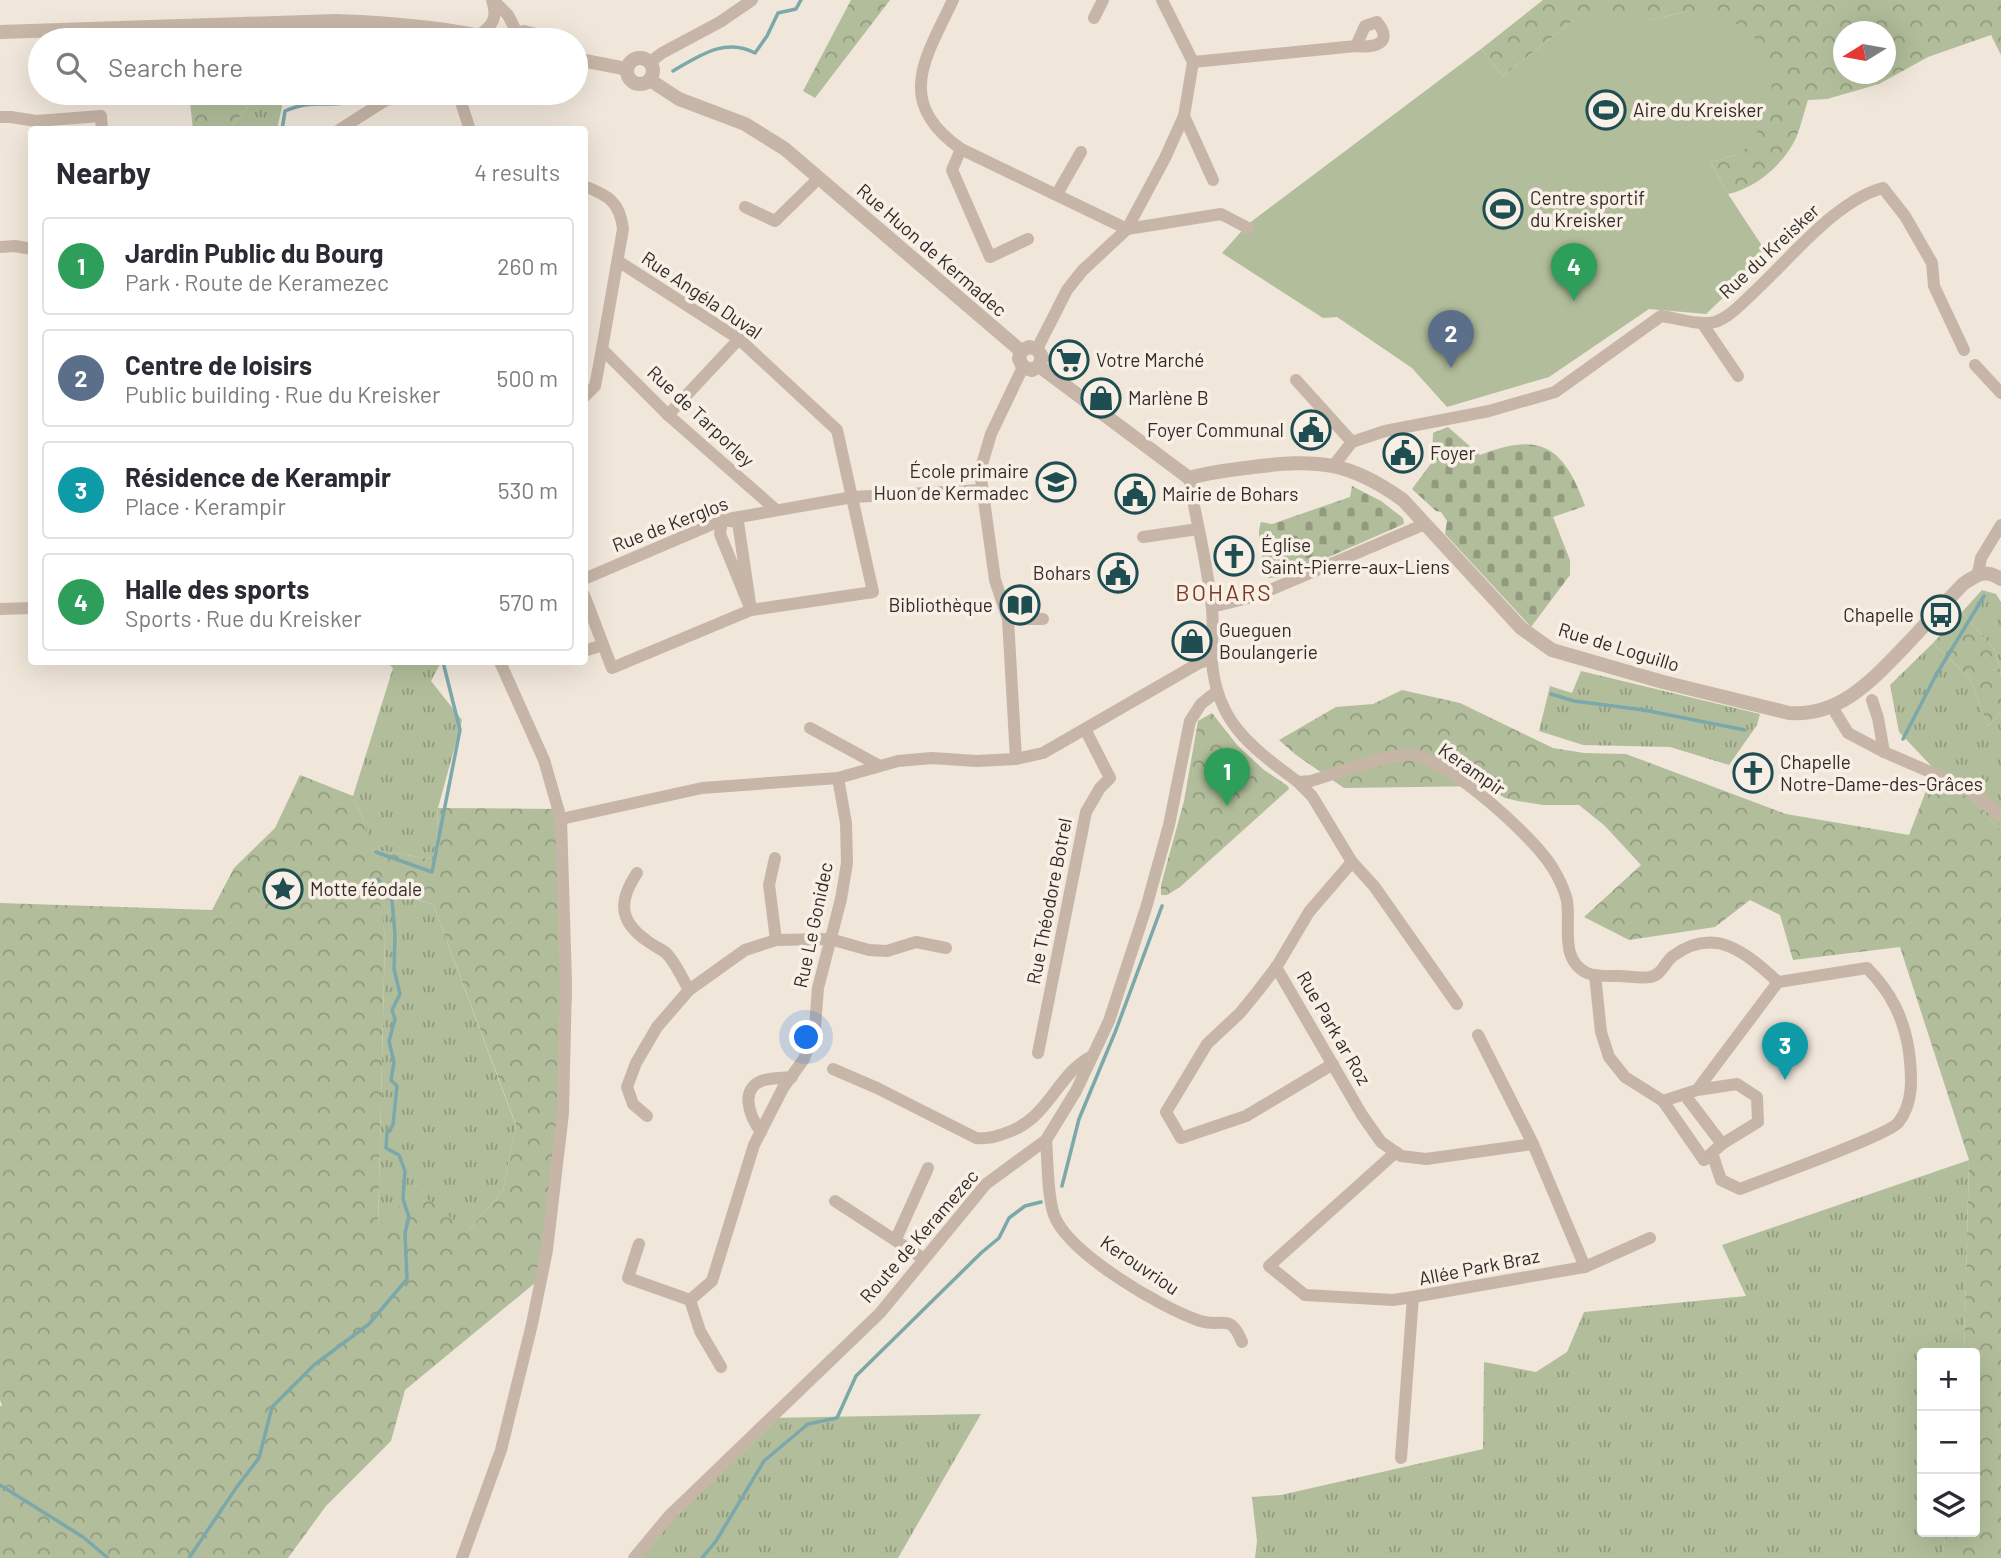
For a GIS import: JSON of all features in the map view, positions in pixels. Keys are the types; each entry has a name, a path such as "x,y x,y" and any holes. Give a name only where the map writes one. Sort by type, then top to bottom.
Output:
{"street":[{"path":"490,28 495,20 493,0"},
{"path":"493,0 508,15 513,28"},
{"path":"650,62 720,22 752,0"},
{"path":"953,0 922,65 920,87 926,113 940,134 961,149 1127,229 1222,214 1248,228"},
{"path":"1094,18 1103,0"},
{"path":"1037,349 1067,290 1082,271 1127,229 1184,116 1193,62 1162,0"},
{"path":"122,28 335,21 425,28"},
{"path":"0,32 28,31"},
{"path":"1193,62 1356,46"},
{"path":"636,58 644,58 650,62 653,74 650,80 638,84 628,76 630,62 636,58"},
{"path":"588,61 627,69"},
{"name":"Rue Huon de Kermadec","path":"650,80 679,99 758,131 785,149 1021,351"},
{"path":"345,126 378,105"},
{"path":"462,105 469,126"},
{"path":"0,117 36,121 101,116 102,126"},
{"path":"1184,116 1213,180"},
{"path":"961,149 952,170 990,257 1028,239"},
{"path":"1057,194 1081,152"},
{"path":"745,208 775,220 818,178"},
{"path":"588,188 605,195 621,214 623,229 595,386 588,393"},
{"name":"Rue du Kreisker","path":"1702,323 1714,322 1730,314 1783,266 1819,227 1869,192 1882,188 1905,216 1932,263 1934,286 1964,350"},
{"path":"0,247 28,248"},
{"name":"Rue Angéla Duval","path":"618,261 739,339 837,430 853,497"},
{"path":"1189,478 1211,471 1297,462 1334,465 1352,442 1385,430 1489,411 1555,392 1661,316 1702,323 1738,376"},
{"path":"668,415 739,339"},
{"path":"1029,347 1037,349 1042,357 1039,366 1031,370 1023,367 1019,359 1021,351 1029,347"},
{"name":"Rue de Tarporley","path":"602,349 668,415 775,509"},
{"path":"1975,365 2001,393"},
{"path":"1039,366 1189,478 1212,607 1212,659 1216,692 1225,714 1263,756 1312,796 1352,862 1374,886 1457,1004"},
{"path":"1016,759 1008,619 995,580 980,471 984,454 1023,367"},
{"path":"1296,380 1352,442"},
{"name":"Rue de Loguillo","path":"1334,465 1386,488 1403,500 1521,628 1552,650 1663,682 1789,713 1804,714 1832,707 1860,691 1963,584 1978,573"},
{"name":"Rue de Kerglos","path":"588,577 722,520 853,497 982,490"},
{"path":"588,606 612,668 751,610 873,592 853,497"},
{"path":"722,520 738,522 751,610 720,534 722,520"},
{"path":"1212,607 1256,596 1425,524"},
{"path":"2001,525 1981,558 1978,573 1986,572 2001,579"},
{"path":"1143,537 1198,529"},
{"path":"0,609 28,608"},
{"path":"1008,619 1043,619"},
{"path":"588,650 603,645"},
{"path":"561,819 702,788 838,778 878,765 932,758 976,761 1016,759 1043,753 1199,663 1212,659"},
{"path":"462,1558 501,1450 547,1250 563,1113 566,982 561,819 544,761 501,665"},
{"name":"Route de Keramezec","path":"634,1558 669,1516 880,1313 986,1184 1045,1140 1076,1091 1109,1021 1146,908 1175,799 1190,721 1201,704 1216,692"},
{"path":"1872,700 1884,752"},
{"path":"1832,707 1848,733 1884,752 1965,787 2001,816"},
{"path":"810,728 878,765"},
{"name":"Rue Théodore Botrel","path":"1038,1053 1086,812 1100,788 1110,778 1085,729"},
{"name":"Kerampir","path":"1298,782 1311,781 1398,755 1415,755 1434,762 1477,791 1530,839 1552,867 1567,900 1566,937 1573,962 1585,972 1595,975"},
{"name":"Rue Le Gonidec","path":"690,1300 712,1281 754,1145 783,1088 804,1059 815,1027 818,988 841,899 848,850 838,778"},
{"path":"775,858 769,885 776,940"},
{"name":"Rue Park ar Roz","path":"1352,862 1309,912 1276,967 1362,1115 1381,1142 1396,1152"},
{"path":"637,873 626,890 623,909 628,924 644,939 667,954 690,990"},
{"path":"646,1116 634,1104 627,1087 636,1063 657,1027 690,990 745,950 776,940 830,939 870,950 887,951 916,942 946,948"},
{"path":"1663,1101 1690,1092 1737,1084 1757,1097 1758,1122 1722,1144 1704,1160 1663,1101 1625,1077 1609,1057 1601,1032 1595,975 1652,977 1663,970 1666,961 1682,949 1704,942 1732,946 1751,958 1778,982"},
{"path":"1276,967 1240,1013 1208,1044 1166,1112 1181,1138 1246,1116 1333,1064"},
{"path":"1690,1092 1778,982 1867,968 1885,986 1906,1031 1910,1101 1896,1126 1740,1189 1721,1180 1712,1153"},
{"path":"1478,1035 1533,1144 1584,1267 1650,1238"},
{"path":"833,1069 976,1138 987,1139 1025,1126 1039,1114 1081,1061 1092,1055"},
{"path":"761,1132 751,1119 747,1099 762,1080 793,1077"},
{"path":"1690,1092 1722,1144"},
{"name":"Kerouvriou","path":"1045,1140 1053,1213 1060,1226 1096,1262 1174,1311 1203,1322 1228,1321 1237,1328 1242,1342"},
{"path":"1413,1297 1393,1300 1305,1295 1269,1266 1396,1152 1401,1156 1426,1159 1533,1144"},
{"path":"895,1239 928,1168"},
{"path":"835,1202 924,1259"},
{"path":"639,1244 628,1278 690,1300 700,1331 721,1367"},
{"name":"Allée Park Braz","path":"1401,1458 1413,1297 1584,1267"}],"green space":[{"path":"851,0 890,0 815,98 803,91"},
{"path":"1543,0 2001,0 2001,55 1991,35 1928,57 1896,75 1896,21 1833,21 1833,84 1879,84 1827,99 1808,100 1796,138 1777,166 1749,186 1728,194 1711,162 1736,155 1690,11 1649,20 1574,20 1503,76 1481,49"},
{"name":"Centre sportif du Kreisker","path":"1690,11 1722,14 1753,35 1773,66 1771,96 1755,137 1748,147 1736,155 1711,162 1728,194 1768,255 1706,314 1649,309 1549,377 1447,407 1412,368 1337,317 1323,318 1222,253 1248,224 1481,49 1503,76 1574,20 1649,20"},
{"path":"190,105 250,105 232,126 193,126"},
{"path":"250,105 282,105 278,126 232,126"},
{"path":"1448,427 1480,455 1519,445 1534,445 1547,449 1568,469 1577,485 1585,506 1553,517 1570,560 1570,575 1531,627 1445,534 1447,521 1441,512 1436,511 1412,489 1432,462 1433,433"},
{"path":"1352,486 1381,501 1403,518 1404,524 1283,577 1268,578 1260,543 1261,522 1272,524 1350,497"},
{"path":"1982,590 1996,594 2001,602 2001,675 1996,652 1962,612"},
{"path":"1962,612 1996,652 2001,675 2001,712 1988,726 1970,678 1933,643"},
{"path":"1933,643 1970,678 1988,726 2001,712 2001,831 1972,800 1931,778 1940,775 1899,732 1890,685"},
{"path":"390,665 439,665 431,681 462,720 438,808 436,852 430,859 370,849 363,818 353,796 393,668"},
{"path":"1581,671 1760,714 1757,725 1729,765 1670,747 1583,745 1539,731 1550,686 1572,693"},
{"path":"1402,690 1460,703 1553,748 1584,753 1626,754 1786,814 1909,835 1931,778 1972,800 2001,831 2001,1558 1942,1558 1945,1537 1980,1537 1980,1348 1964,1348 1969,1160 1900,947 1793,960 1780,915 1750,900 1715,927 1629,940 1584,917 1641,865 1605,826 1579,805 1543,805 1518,801 1505,798 1485,786 1344,788 1279,740 1336,707 1373,704"},
{"path":"1212,713 1237,745 1289,789 1180,887 1167,895 1161,895 1161,885 1184,801 1198,721"},
{"path":"300,775 353,796 363,818 371,849 430,859 436,852 438,808 555,809 572,994 541,1278 405,1390 391,1441 326,1506 288,1558 0,1558 0,903 212,910 234,868 275,828","holes":["378,889 433,904 516,1125 503,1191 468,1231 417,1191 378,1226 385,936"]},
{"path":"377,889 433,904 516,1126 503,1191 468,1231 378,1227 385,936"},
{"path":"1969,1160 1964,1348 1917,1348 1917,1537 1945,1537 1942,1558 1255,1558 1257,1541 1252,1497 1281,1495 1483,1449 1484,1362 1536,1372 1567,1352 1584,1312 1746,1296 1722,1245"},
{"path":"981,1414 898,1558 630,1558 767,1418"}],"waterway":[{"path":"673,71 712,50 733,47 755,53 778,13 796,9 801,0"},
{"path":"283,126 285,111 305,105"},
{"path":"1903,739 1936,675 1984,596"},
{"path":"376,852 432,872 460,730 444,665"},
{"path":"1551,694 1574,701 1644,710 1745,730"},
{"path":"189,1558 259,1458 272,1407 314,1365 369,1324 407,1279 405,1233 409,1217 403,1199 405,1171 399,1155 386,1148 387,1133 393,1125 397,1086 391,1080 394,1062 389,1041 395,1019 392,1010 400,994 394,969 392,900 378,879"},
{"path":"1062,1186 1079,1119 1116,1030 1162,906"},
{"path":"702,1558 716,1541 764,1461 808,1424 837,1418 856,1376 999,1238 1009,1218 1025,1206 1041,1202"},
{"path":"0,1485 83,1537 108,1558"}],"place":[{"name":"Aire du Kreisker","path":"1606,110"},
{"name":"Centre sportif du Kreisker","path":"1503,209"},
{"name":"Halle des sports","path":"1574,301"},
{"name":"Votre Marché","path":"1069,360"},
{"name":"Centre de loisirs","path":"1451,368"},
{"name":"Marlène B","path":"1101,398"},
{"name":"Foyer Communal","path":"1311,430"},
{"name":"Foyer","path":"1403,453"},
{"name":"École primaire Huon de Kermadec","path":"1056,482"},
{"name":"Mairie de Bohars","path":"1135,494"},
{"name":"Église Saint-Pierre-aux-Liens","path":"1234,556"},
{"name":"Bohars","path":"1118,573"},
{"name":"Bibliothèque","path":"1020,605"},
{"name":"Chapelle","path":"1941,615"},
{"name":"Gueguen Boulangerie","path":"1192,641"},
{"name":"Chapelle Notre-Dame-des-Grâces","path":"1753,773"},
{"name":"Jardin Public du Bourg","path":"1227,806"},
{"name":"Motte féodale","path":"283,889"},
{"name":"Résidence de Kerampir","path":"1785,1080"}],"district":[{"name":"BOHARS","path":"1224,593"}]}
